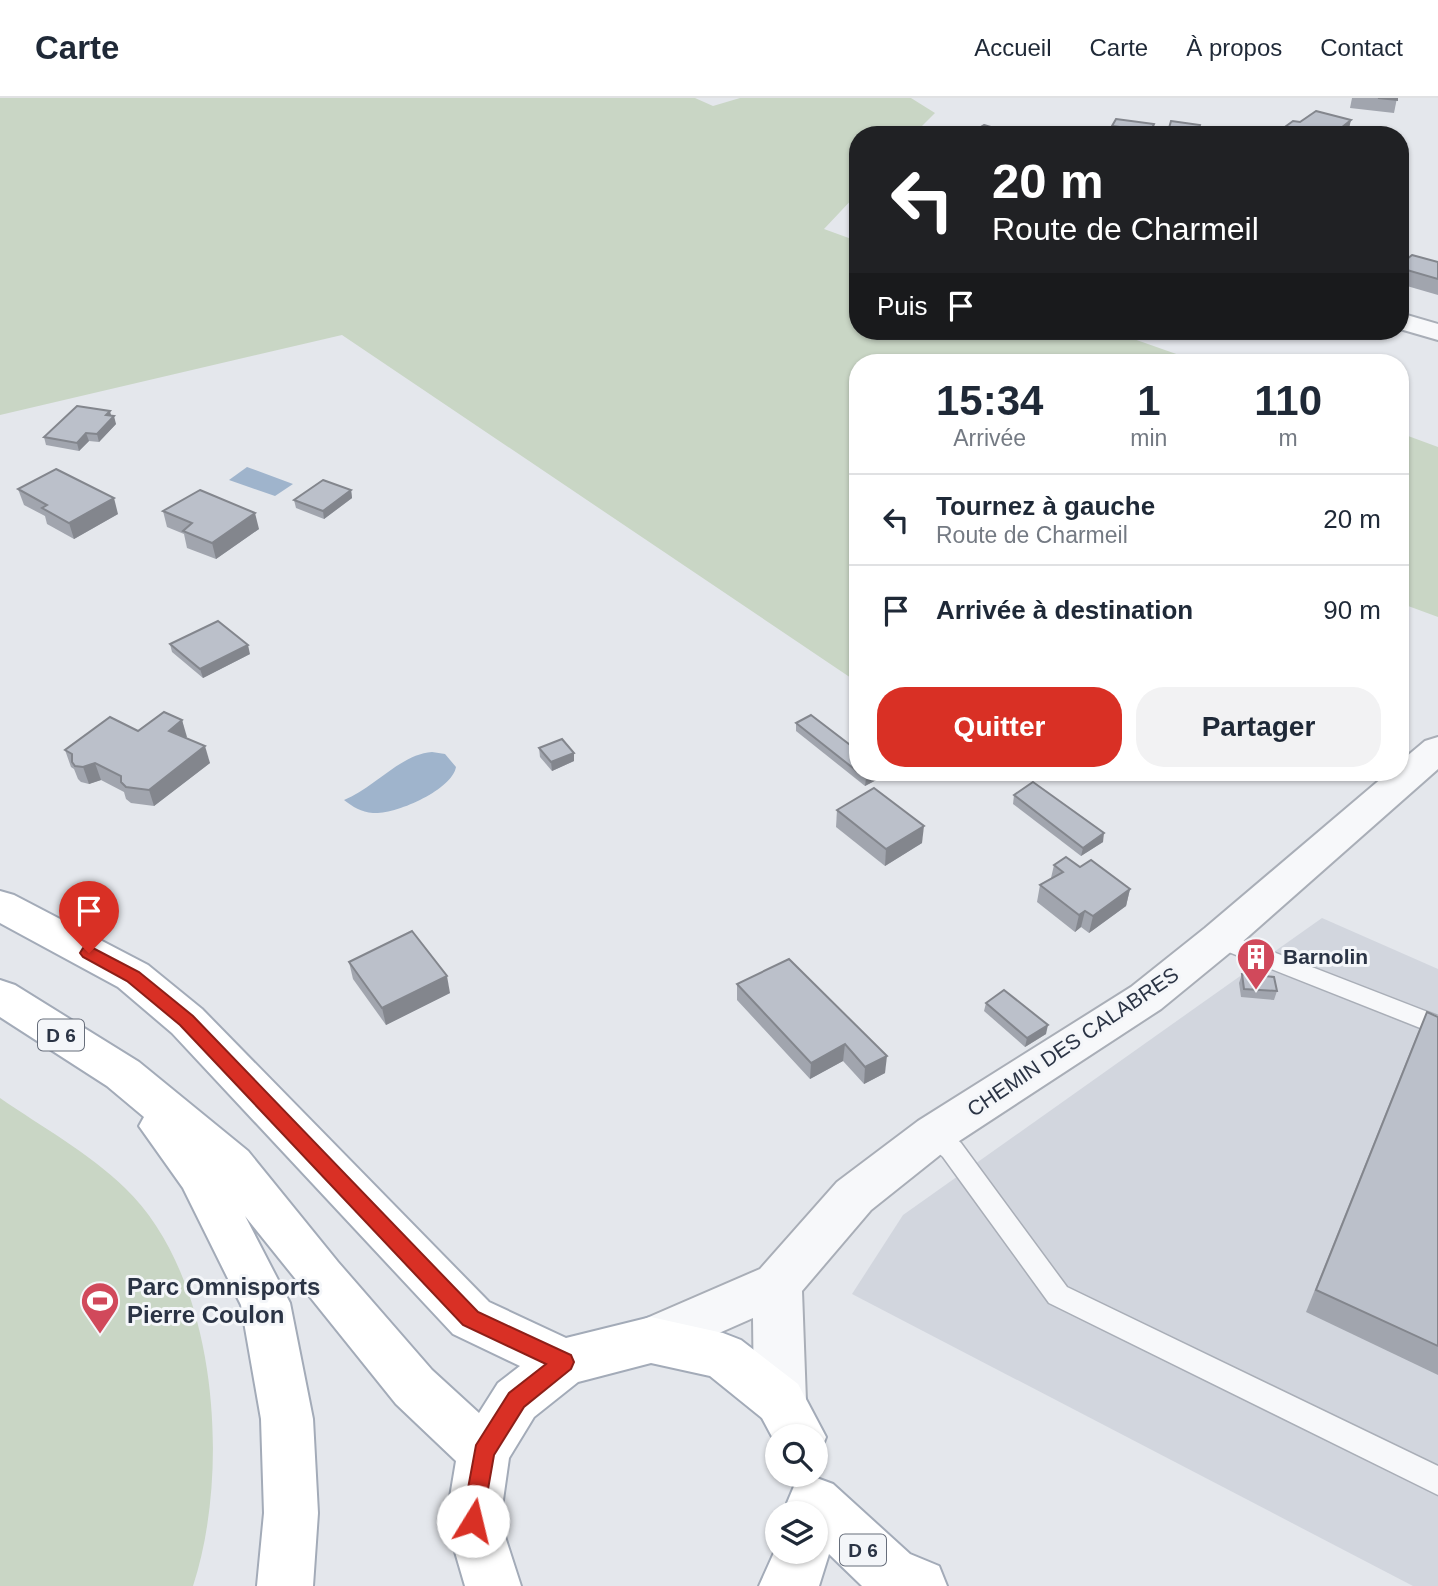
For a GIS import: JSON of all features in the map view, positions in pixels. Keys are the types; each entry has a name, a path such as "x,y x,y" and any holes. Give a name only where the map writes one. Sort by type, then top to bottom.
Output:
{"main road":[{"path":"0,905 133,976 187,1021 471,1318 564,1362"},
{"name":"D 6","path":"0,996 123,1074 232,1164 321,1278 414,1387 484,1452"},
{"path":"123,1074 199,1174 265,1303 286,1419 291,1513 285,1586"},
{"path":"493,1586 473,1521 484,1452 516,1400 564,1362 652,1340 723,1356 790,1419"},
{"name":"D 6","path":"828,1526 891,1575 919,1586"},
{"path":"787,1586 796,1574 798,1564"}],"street":[{"path":"1409,324 1438,332"},
{"name":"CHEMIN DES CALABRES","path":"1409,774 1438,749"},
{"name":"CHEMIN DES CALABRES","path":"652,1340 777,1284 854,1196 934,1134 1146,998 1219,939 1401,781"},
{"path":"777,1284 790,1419"}],"lane":[{"path":"1219,939 1438,1026"},
{"path":"934,1134 953,1150 1058,1295 1438,1481"}],"shaded area":[{"path":"1322,918 1438,969 1438,1586 1413,1586 852,1294 903,1215"}],"green space":[{"path":"0,98 695,98 713,106 740,98 911,98 935,113 922,126 849,126 849,202 824,229 849,238 849,340 1137,340 1176,354 849,354 849,677 342,335 0,415"},
{"path":"1409,436 1438,447 1438,617 1409,606"},
{"name":"Parc Omnisports Pierre Coulon","path":"0,1098 81,1152 125,1188 156,1226 180,1271 197,1322 208,1377 213,1433 205,1539 193,1586 0,1586"}],"water":[{"path":"247,467 293,484 275,496 229,480"},
{"path":"432,752 445,754 456,767 452,776 434,792 408,805 383,813 365,812 344,800 409,759"}],"building":[{"path":"1316,111 1351,120 1344,126 1286,126 1293,121 1300,122"},
{"path":"1116,119 1154,124 1153,126 1112,126"},
{"path":"1171,121 1200,125 1200,126 1170,126"},
{"path":"1412,255 1438,262 1438,279 1409,271 1409,258"},
{"path":"77,406 110,411 106,415 114,416 97,434 86,433 77,443 44,437"},
{"path":"56,469 114,498 69,523 42,508 47,505 18,489"},
{"path":"323,480 351,490 323,511 294,500"},
{"path":"200,490 255,513 212,543 183,531 192,523 163,511"},
{"path":"218,621 248,645 200,669 170,644"},
{"path":"164,712 182,720 169,731 205,746 149,790 126,787 121,782 121,776 95,763 83,767 75,766 72,754 65,750 110,717 138,731"},
{"path":"811,715 849,744 849,765 796,723"},
{"path":"562,739 574,753 551,762 539,748"},
{"path":"1033,782 1104,833 1083,848 1014,795"},
{"path":"874,788 924,826 886,849 837,810"},
{"path":"1066,857 1080,867 1091,860 1130,889 1093,916 1085,911 1079,915 1040,885 1063,872 1054,865"},
{"path":"412,931 447,976 382,1008 349,962"},
{"path":"789,959 887,1056 865,1067 845,1044 811,1063 737,984"},
{"path":"1242,974 1274,977 1277,991 1244,989"},
{"path":"1004,990 1048,1025 1027,1038 986,1003"},
{"path":"1427,1012 1438,1017 1438,1346 1316,1290"}],"place":[{"name":"Barnolin","path":"1256,991"},
{"name":"Parc Omnisports Pierre Coulon","path":"100,1335"}],"route":[{"path":"89,953 133,976 187,1021 471,1318 564,1362 516,1400 484,1452 473,1521"}]}
